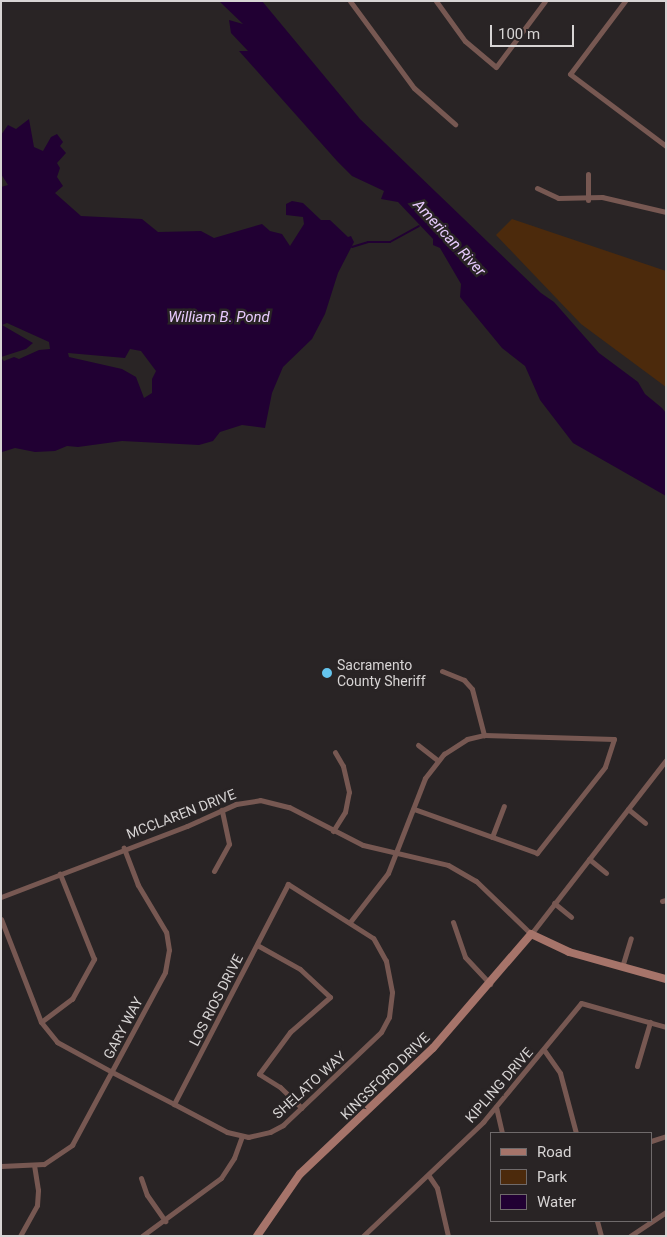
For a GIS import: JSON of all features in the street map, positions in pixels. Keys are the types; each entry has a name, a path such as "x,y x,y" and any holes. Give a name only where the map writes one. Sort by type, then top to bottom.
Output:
{"street":[{"path":"350,1 414,88 455,124"},
{"path":"436,1 465,41 496,66 546,1"},
{"path":"625,1 570,74 666,146"},
{"path":"588,174 588,200"},
{"path":"537,188 558,198 615,200 666,212"},
{"path":"442,671 464,680 472,689 484,735"},
{"path":"350,922 388,873 425,778 437,760 467,739 484,735 614,739 605,767 537,853 414,809"},
{"path":"418,746 437,760"},
{"path":"333,831 345,812 349,792 343,766 335,752"},
{"path":"666,760 531,934 569,952 666,979"},
{"name":"MCCLAREN DRIVE","path":"1,897 124,848 173,832 245,801 270,801 289,807 363,845 397,854 436,861 465,874 531,934"},
{"path":"492,837 504,806"},
{"path":"628,809 645,823"},
{"path":"214,871 229,844 222,810"},
{"name":"GARY WAY","path":"1,1166 34,1166 52,1161 72,1145 165,972 169,950 166,932 138,885 124,848"},
{"path":"589,859 606,872"},
{"path":"41,1022 72,999 94,959 60,874"},
{"name":"SHELATO WAY","path":"242,1136 270,1132 302,1108 375,1039 391,1009 392,987 383,953 367,932 288,884 278,905"},
{"path":"554,903 571,917"},
{"name":"LOS RIOS DRIVE","path":"174,1104 278,905"},
{"path":"1,919 41,1022 57,1042 174,1104 242,1136 234,1158 221,1178 165,1221 142,1236"},
{"path":"453,922 465,957 491,984"},
{"name":"KINGSFORD DRIVE","path":"257,1236 300,1174 398,1082 491,984 531,934"},
{"path":"622,967 631,938"},
{"path":"257,945 300,969 330,997 290,1032 259,1074 280,1087 302,1108"},
{"name":"KIPLING DRIVE","path":"363,1236 429,1176 496,1107 581,1003 666,1027"},
{"path":"637,1066 650,1022"},
{"path":"544,1050 560,1073 576,1132"},
{"path":"496,1107 502,1132"},
{"path":"652,1141 666,1136"},
{"path":"20,1236 37,1205 38,1190 34,1166"},
{"path":"429,1176 437,1188 448,1236"},
{"path":"141,1178 147,1195 165,1221"},
{"path":"652,1221 666,1212"},
{"path":"597,1222 601,1236"},
{"path":"630,1236 651,1222"}],"green space":[{"path":"512,219 666,271 666,387 581,324 496,235"}],"water":[{"name":"American River","path":"219,1 262,1 360,119 541,293 554,302 599,353 638,382 645,394 662,408 666,413 666,496 573,443 540,400 525,366 502,348 460,297 461,284 440,248 433,245 433,239 398,202 381,199 384,191 352,176 337,161 239,51 248,51 231,33 229,20 243,24"},
{"name":"William B. Pond","path":"29,119 34,147 43,151 51,137 57,134 63,142 60,146 66,153 57,163 60,168 57,177 63,186 55,193 81,216 142,219 158,232 201,231 214,238 262,224 270,231 282,234 290,246 304,224 303,217 286,215 286,204 292,201 303,203 321,220 330,220 348,237 351,236 354,242 338,273 325,314 312,339 283,367 272,393 265,428 242,425 220,432 213,441 199,445 122,441 78,447 67,446 55,451 35,452 15,448 2,452 1,456 1,358 4,361 14,357 19,359 39,350 50,349 49,342 7,323 2,325 33,343 26,349 1,357 1,187 8,185 1,174 1,135 8,125 16,129","holes":["130,349 141,351 156,371 152,379 152,393 144,398 136,377 122,369 69,357 68,353 125,358"]}],"waterway":[{"name":"American River","path":"352,247 368,242 390,242 419,226"}],"place":[{"name":"Sacramento County Sheriff","path":"327,673"}]}
